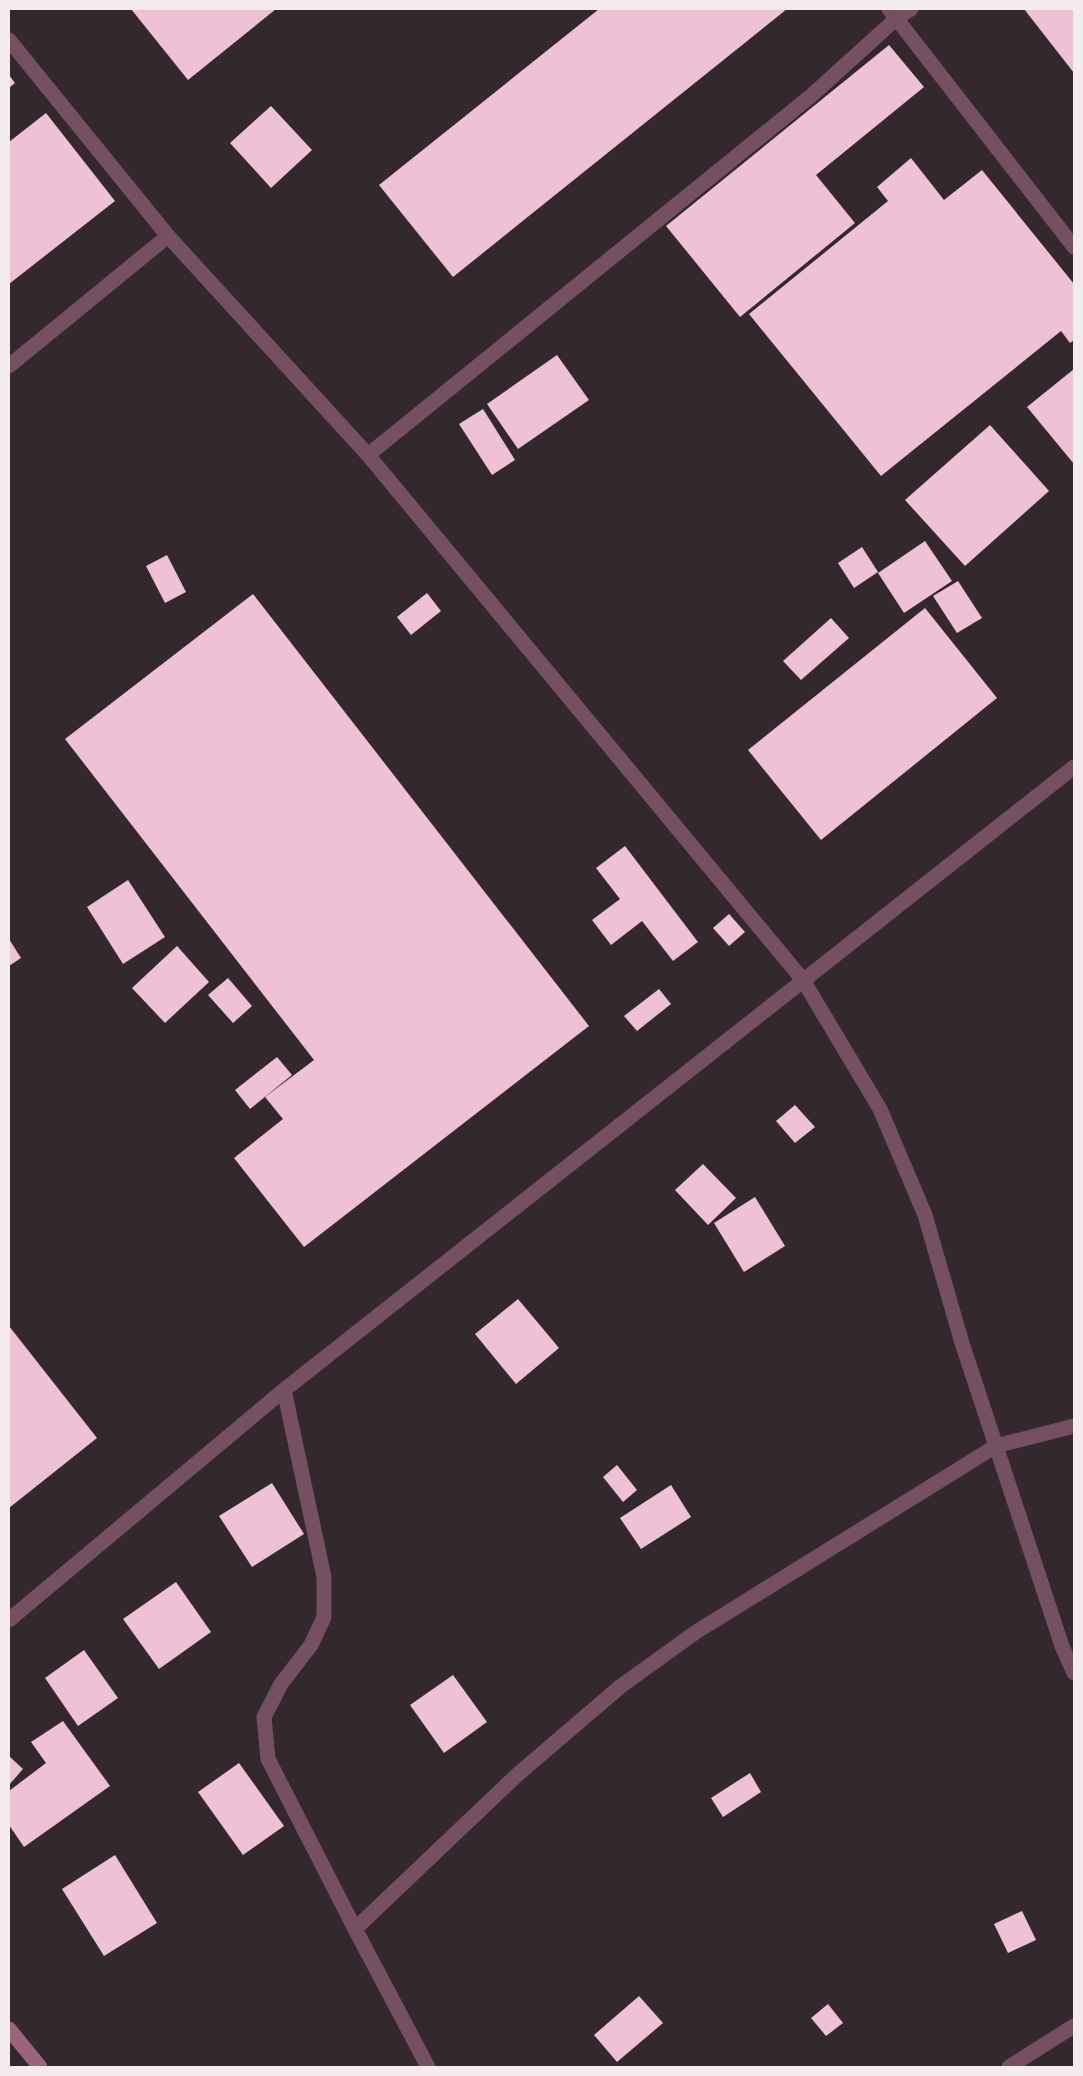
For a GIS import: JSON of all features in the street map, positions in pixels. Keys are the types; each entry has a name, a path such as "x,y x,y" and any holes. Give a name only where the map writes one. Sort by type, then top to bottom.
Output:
{"street":[{"path":"368,455 812,95 893,13 911,9"},
{"path":"893,13 1074,247"},
{"path":"9,40 168,236 368,455 803,980 880,1109 925,1215 962,1343 1062,1646 1074,1673"},
{"path":"9,366 168,236"},
{"path":"9,1620 284,1390 1074,767"},
{"path":"284,1390 324,1577 324,1618 311,1645 281,1684 264,1717 268,1759 355,1930 428,2067"},
{"path":"355,1930 518,1775 621,1686 696,1632 996,1446 1074,1426"},
{"path":"1010,2067 1074,2026"},
{"path":"9,2029 40,2067"}],"building":[{"path":"131,9 276,9 188,80"},
{"path":"599,9 787,9 453,277 379,185"},
{"path":"1024,9 1074,9 1074,73"},
{"path":"889,45 924,87 816,175 855,223 740,317 666,226"},
{"path":"9,75 15,83 9,88"},
{"path":"271,106 312,150 271,188 230,143"},
{"path":"46,113 115,201 9,284 9,142"},
{"path":"911,158 944,200 982,170 1074,284 1074,340 1070,343 1061,331 881,476 749,314 888,201 877,187"},
{"path":"557,355 589,400 518,449 487,404"},
{"path":"1074,369 1074,464 1027,407"},
{"path":"483,409 515,460 492,475 459,424"},
{"path":"990,425 1049,491 965,566 905,500"},
{"path":"925,541 952,581 904,613 878,573"},
{"path":"862,547 878,572 854,588 838,563"},
{"path":"167,555 186,592 165,603 146,566"},
{"path":"958,581 982,618 957,633 933,596"},
{"path":"427,593 441,611 411,635 397,617"},
{"path":"253,594 589,1026 304,1247 234,1158 283,1119 265,1097 314,1060 65,739"},
{"path":"925,608 997,698 821,840 748,750"},
{"path":"831,618 849,638 801,680 783,661"},
{"path":"625,846 698,942 673,961 642,921 611,945 592,920 620,899 596,868"},
{"path":"128,880 165,937 123,964 87,907"},
{"path":"729,914 745,932 729,946 713,928"},
{"path":"9,939 21,958 9,966"},
{"path":"177,946 209,982 165,1023 132,988"},
{"path":"228,978 252,1006 233,1023 208,995"},
{"path":"659,989 671,1004 637,1031 624,1016"},
{"path":"277,1057 292,1075 250,1109 235,1090"},
{"path":"795,1105 815,1127 795,1143 776,1121"},
{"path":"703,1164 736,1198 708,1225 675,1190"},
{"path":"755,1197 785,1246 744,1272 714,1223"},
{"path":"518,1299 559,1348 516,1384 475,1334"},
{"path":"9,1326 97,1438 9,1508"},
{"path":"617,1465 637,1490 623,1502 603,1477"},
{"path":"272,1483 304,1534 252,1567 219,1516"},
{"path":"671,1485 691,1517 641,1549 620,1518"},
{"path":"176,1582 211,1632 159,1669 123,1619"},
{"path":"84,1650 118,1698 78,1726 45,1678"},
{"path":"453,1675 487,1722 444,1753 410,1705"},
{"path":"63,1721 110,1786 24,1847 9,1825 9,1791 46,1763 31,1742"},
{"path":"9,1756 23,1769 9,1785"},
{"path":"239,1763 284,1826 243,1855 198,1792"},
{"path":"750,1773 761,1792 723,1817 711,1798"},
{"path":"115,1855 157,1923 104,1956 62,1889"},
{"path":"1022,1911 1036,1940 1008,1953 994,1924"},
{"path":"639,1996 663,2023 617,2062 594,2035"},
{"path":"828,2004 843,2023 826,2036 811,2018"}]}
